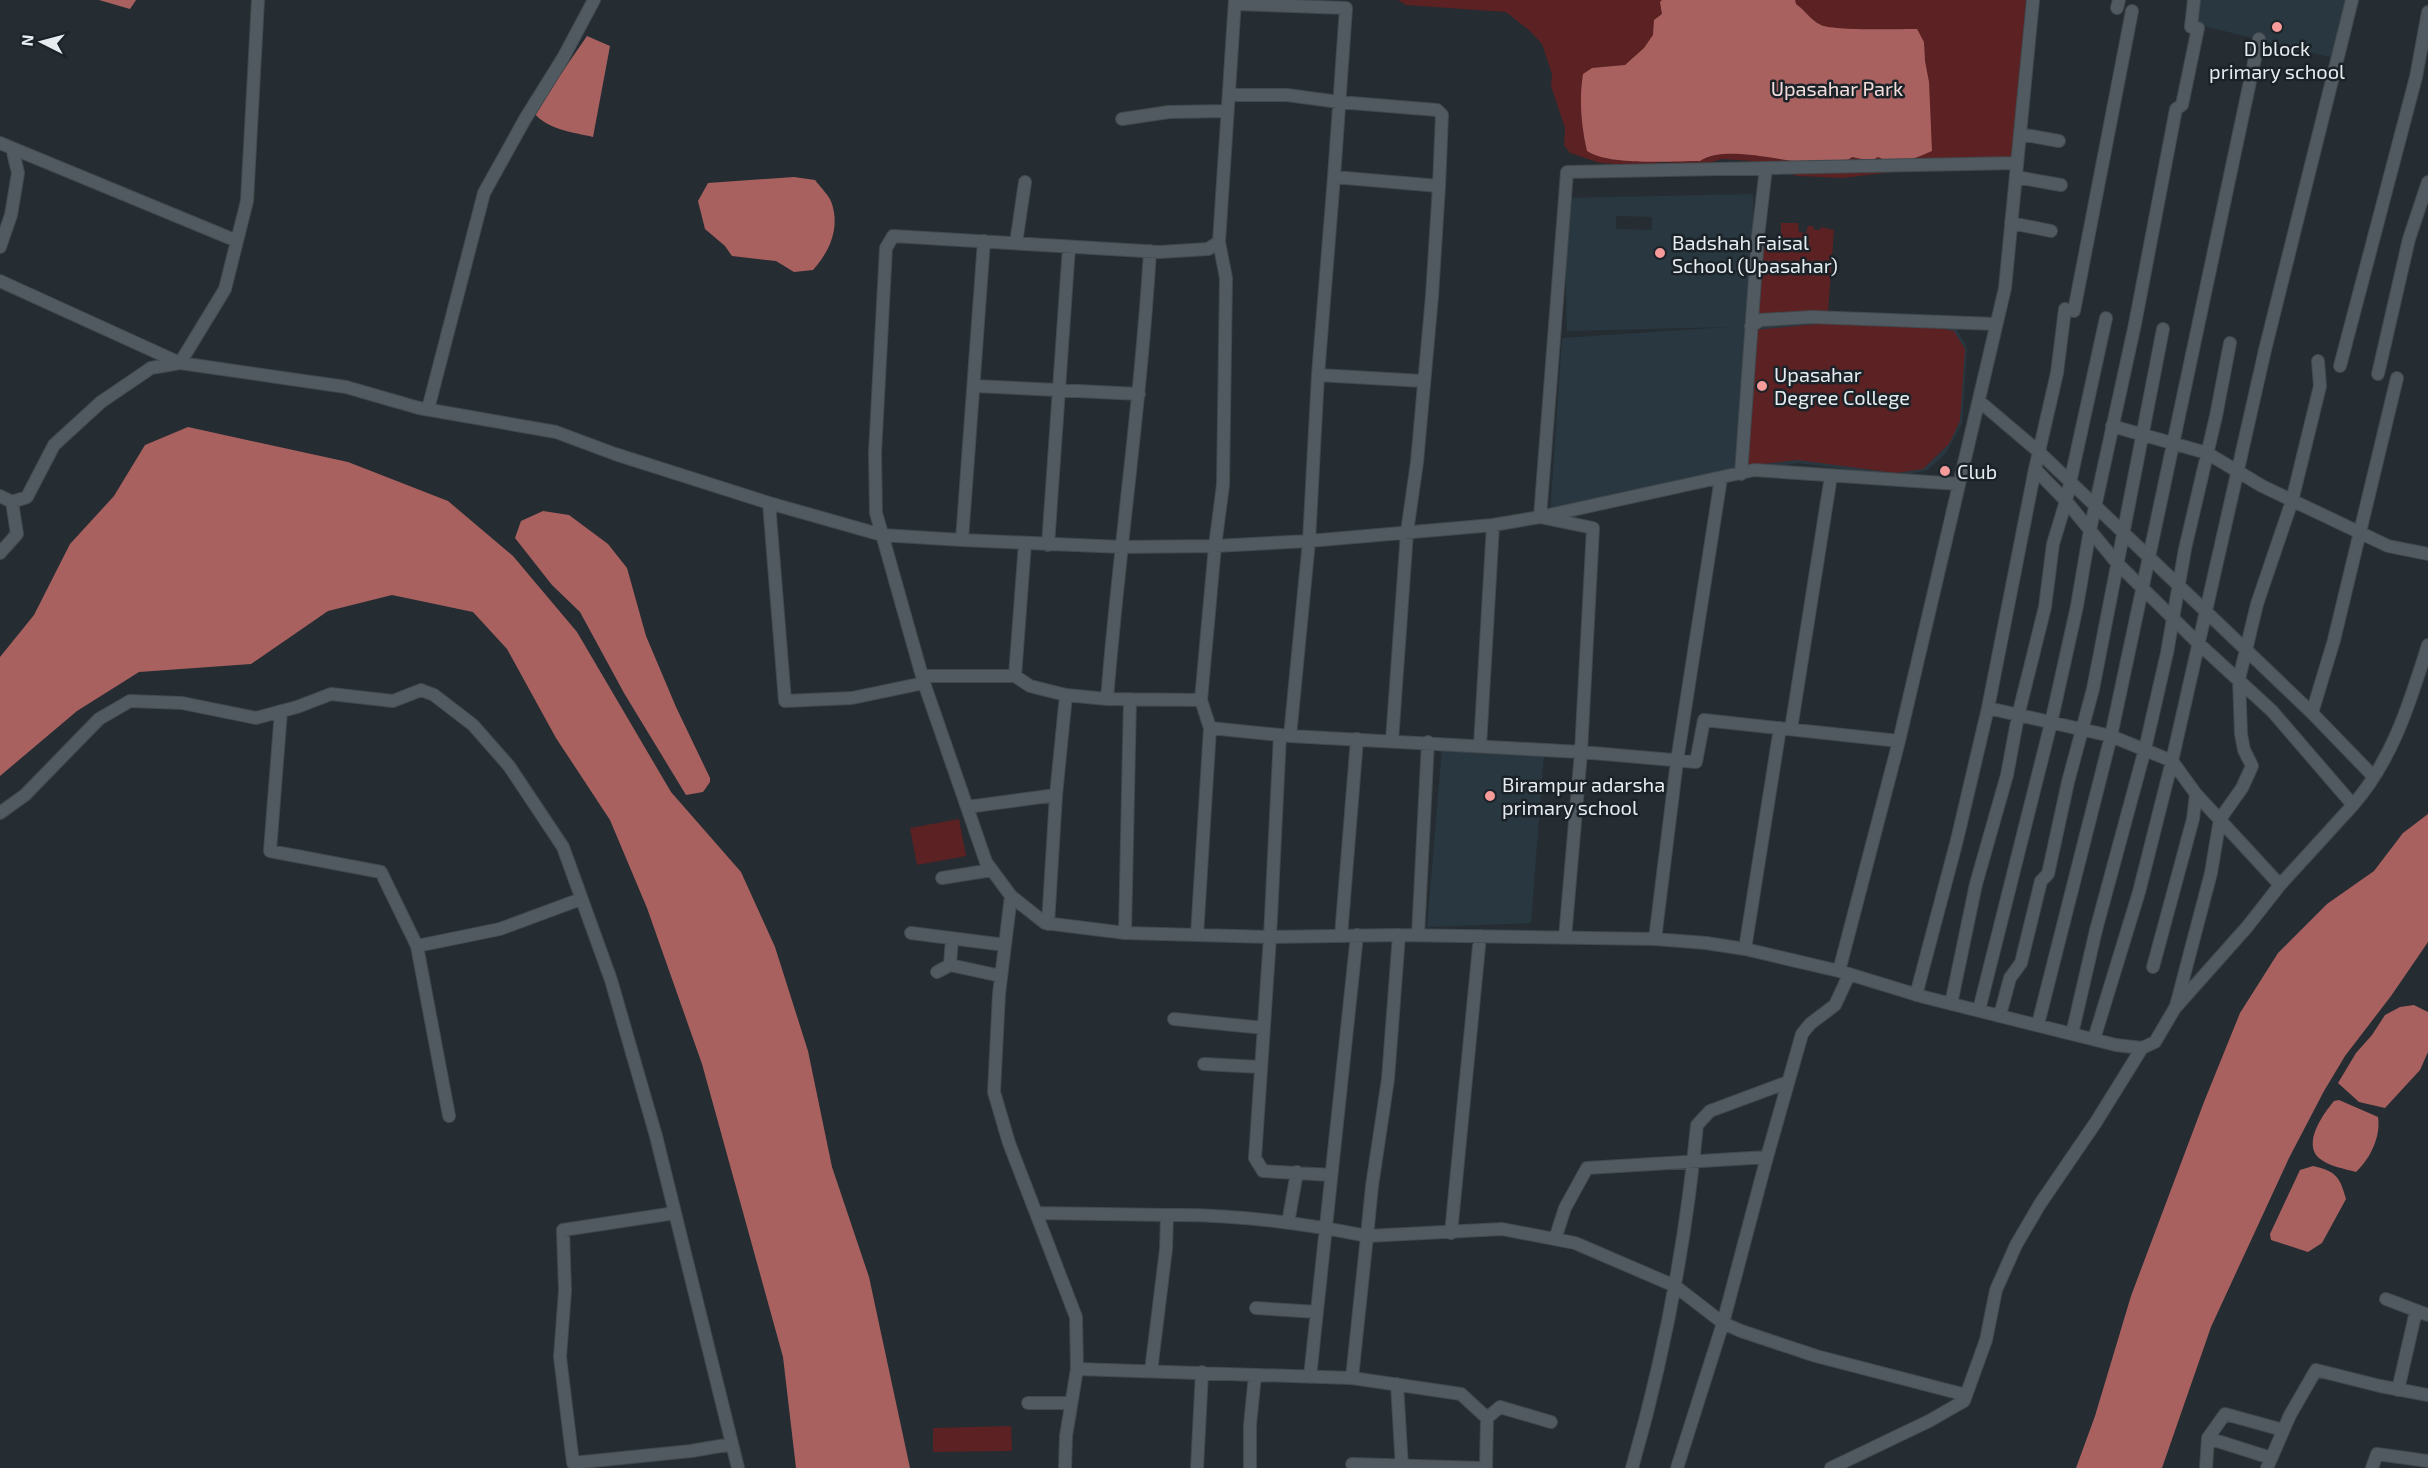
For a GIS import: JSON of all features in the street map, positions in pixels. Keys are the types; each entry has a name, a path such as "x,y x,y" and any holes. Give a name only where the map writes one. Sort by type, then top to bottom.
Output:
{"street":[{"path":"0,496 12,502 27,497 54,445 101,402 151,368 180,363 225,289 247,201 258,0"},
{"path":"428,409 484,193 594,0"},
{"path":"1677,1468 1723,1323 1802,1034 1810,1024 1835,1005 1844,973 2005,288 2033,0"},
{"path":"1978,1010 2051,723 2077,606 2090,530 2135,324 2176,109 2182,105 2194,27 2194,0"},
{"path":"2094,1039 2139,892 2172,761 2238,470 2352,0"},
{"path":"1197,935 1210,728 1201,700 1215,546 1223,486 1226,278 1219,242 1235,2 1346,8 1318,375 1309,541 1285,735 1255,1158 1263,1171 1331,1175"},
{"path":"1916,995 1957,840 1988,708 2035,469 2132,11"},
{"path":"2340,366 2416,77 2428,12"},
{"path":"2038,1024 2111,736 2259,39"},
{"path":"1230,95 1287,95 1440,112 1442,115 1439,186 1417,462 1407,532 1392,741"},
{"path":"1122,119 1169,112 1227,111"},
{"path":"2020,134 2059,141"},
{"path":"6,146 237,241"},
{"path":"0,247 11,215 18,173 6,146"},
{"path":"1540,517 1566,172 2017,163"},
{"path":"1741,474 1758,236 1766,168"},
{"path":"1334,177 1439,186"},
{"path":"2016,177 2061,185"},
{"path":"1016,243 1025,182"},
{"path":"2378,374 2409,239 2428,182"},
{"path":"2012,223 2051,231"},
{"path":"1219,242 1208,249 1150,251 893,236 886,248 875,453 876,513 923,680 986,862 1011,896 1048,924 1125,933 1270,937 1418,935 1655,939 1745,949 1844,973 1951,1004 2072,1034 2142,1048"},
{"path":"962,540 984,241"},
{"path":"1048,545 1069,246"},
{"path":"1107,699 1121,547 1139,394 1150,251"},
{"path":"0,281 180,363 346,387 428,409 556,432 615,454 769,503 882,535 1048,545 1215,546 1309,541 1493,525 1540,517 1754,470 1959,484"},
{"path":"1751,326 1761,320 1812,317 1996,324"},
{"path":"1951,1004 1976,884 2007,775 2018,716 2045,607 2053,544 2066,501 2106,318"},
{"path":"2000,1015 2010,978 2021,963 2041,881 2048,874 2093,689 2163,329"},
{"path":"2072,1034 2096,930 2145,748 2230,343"},
{"path":"2175,1008 2211,873 2220,819 2242,788 2252,766 2244,750 2241,734 2239,679 2257,604 2292,501 2320,386 2318,361"},
{"path":"1318,375 1423,381"},
{"path":"2312,714 2334,639 2397,378"},
{"path":"975,386 1139,394"},
{"path":"1978,401 2039,452 2124,535 2206,610 2374,777"},
{"path":"2112,426 2207,453 2262,486 2388,546 2428,554"},
{"path":"2035,469 2066,501 2117,563 2198,643 2272,711 2353,805"},
{"path":"1745,949 1831,476"},
{"path":"1655,939 1677,761 1720,478"},
{"path":"0,553 17,534 12,502"},
{"path":"769,503 785,700 852,699 923,680 1015,676 1030,686 1066,695 1107,699 1201,700"},
{"path":"1540,517 1593,528 1581,752 1565,938"},
{"path":"1480,746 1493,525"},
{"path":"1015,676 1025,543"},
{"path":"1831,1468 1929,1421 1964,1401 1986,1340 1996,1290 2016,1245 2040,1204 2097,1122 2142,1048 2155,1042 2175,1008 2247,927 2280,885 2353,805 2374,777 2389,752 2408,709 2428,645"},
{"path":"0,813 25,795 99,719 130,701 182,704 256,718 331,694 393,701 421,690 434,695 473,725 509,766 563,847 611,980 656,1136 738,1468"},
{"path":"1048,924 1056,795 1066,695"},
{"path":"1125,933 1130,699"},
{"path":"1988,708 2111,736 2172,761 2196,794 2280,885"},
{"path":"281,711 270,851 381,872 417,946 448,1116"},
{"path":"1210,728 1285,735 1581,752 1696,762 1704,720 1899,741"},
{"path":"1341,936 1357,739"},
{"path":"1418,935 1428,742"},
{"path":"2153,967 2193,819 2196,794"},
{"path":"967,807 1056,795"},
{"path":"942,878 992,870"},
{"path":"1011,896 1001,976 994,1092 1009,1143 1076,1317 1077,1369 1066,1436 1065,1468"},
{"path":"417,946 501,929 581,899"},
{"path":"911,933 1005,945"},
{"path":"1352,1378 1372,1186 1388,1079 1399,935"},
{"path":"1310,1377 1357,936"},
{"path":"1451,1233 1480,936"},
{"path":"950,965 952,938"},
{"path":"937,972 950,965 1001,976"},
{"path":"1174,1019 1264,1028"},
{"path":"1204,1064 1260,1068"},
{"path":"1632,1468 1644,1426 1675,1286 1694,1163 1697,1125 1710,1110 1788,1082"},
{"path":"1555,1239 1565,1208 1587,1168 1767,1157"},
{"path":"1288,1223 1297,1172"},
{"path":"675,1213 563,1230 566,1291 560,1357 573,1463 691,1451 732,1444"},
{"path":"1036,1213 1194,1215 1325,1227 1367,1236 1451,1233 1502,1228 1575,1243 1675,1286 1723,1323 1816,1356 1966,1395"},
{"path":"1151,1371 1166,1250 1167,1215"},
{"path":"2386,1299 2422,1313 2398,1390"},
{"path":"1256,1308 1317,1312"},
{"path":"1077,1369 1352,1378 1461,1394 1487,1418"},
{"path":"2208,1438 2269,1463 2283,1430 2316,1370 2428,1395"},
{"path":"1197,1468 1202,1372"},
{"path":"1250,1468 1250,1425 1255,1375"},
{"path":"1397,1384 1402,1467"},
{"path":"1028,1403 1071,1402"},
{"path":"1352,1464 1484,1468 1487,1418 1500,1407 1551,1422"},
{"path":"2206,1468 2208,1438 2225,1414 2283,1430"},
{"path":"2372,1468 2377,1454 2428,1461"}],"shaded area":[{"path":"99,0 136,0 130,9"},
{"path":"1662,0 1795,0 1796,4 1814,21 1828,27 1917,29 1924,42 1929,82 1932,151 1899,162 1878,157 1871,161 1852,157 1839,163 1822,164 1735,154 1716,155 1700,161 1625,161 1597,156 1587,151 1581,113 1583,74 1592,68 1625,65 1644,48 1653,35 1654,20 1662,14 1660,2"},
{"name":"D block primary school","path":"2195,0 2351,0 2338,59 2191,23"},
{"path":"587,36 610,46 593,137 554,127 534,113"},
{"path":"794,177 815,180 829,198 834,213 834,231 831,240 824,256 813,270 794,272 776,261 732,256 725,246 705,229 698,201 708,183"},
{"name":"Upasahar Degree College","path":"1753,194 1756,325 1827,318 1956,328 1967,348 1962,423 1946,453 1927,470 1901,476 1798,463 1737,473 1561,521 1550,514 1562,338 1728,327 1567,331 1564,198","holes":["1616,216 1652,217 1652,230 1616,229"]},
{"path":"188,427 348,462 448,501 513,556 577,632 671,792 741,872 775,947 808,1051 832,1167 869,1277 910,1468 796,1468 783,1357 702,1064 647,908 610,820 556,738 507,649 473,612 392,595 328,611 251,664 139,672 77,711 0,776 0,657 34,615 70,544 114,496 145,445"},
{"path":"543,511 569,515 608,544 627,568 646,636 676,707 710,778 703,792 686,795 624,693 580,612 552,585 515,538 521,521"},
{"name":"Birampur adarsha primary school","path":"1442,748 1544,754 1531,923 1427,927"},
{"path":"2428,814 2428,942 2391,996 2345,1056 2289,1158 2211,1327 2162,1468 2076,1468 2095,1416 2131,1296 2240,1013 2278,953 2327,904 2374,871 2403,833"},
{"path":"2414,1005 2428,1012 2428,1052 2420,1070 2385,1108 2359,1102 2338,1083 2356,1053 2385,1015 2400,1007"},
{"path":"2339,1100 2378,1117 2376,1140 2366,1161 2356,1172 2327,1163 2314,1152 2316,1128 2334,1101"},
{"path":"2313,1166 2327,1170 2336,1176 2342,1185 2346,1199 2322,1243 2308,1252 2271,1240 2270,1234 2300,1170"}],"green space":[{"name":"Upasahar Park","path":"1398,0 2026,0 2012,166 1892,172 1843,178 1797,176 1752,161 1722,159 1702,165 1661,162 1644,166 1600,163 1570,153 1564,145 1565,128 1551,86 1552,74 1542,44 1530,31 1506,12 1406,5"},
{"path":"1781,223 1798,223 1799,232 1806,233 1808,226 1813,226 1813,229 1820,230 1821,227 1834,230 1828,313 1756,317 1759,239 1781,242"},
{"path":"1848,321 1954,331 1965,349 1960,421 1949,444 1923,469 1896,473 1797,460 1746,466 1754,330"},
{"path":"959,819 966,856 917,865 910,828"},
{"path":"1011,1426 1012,1451 933,1452 933,1428"}],"place":[{"name":"D block primary school","path":"2277,27"},
{"name":"Badshah Faisal School (Upasahar)","path":"1660,253"},
{"name":"Upasahar Degree College","path":"1762,386"},
{"name":"Club","path":"1945,471"},
{"name":"Birampur adarsha primary school","path":"1490,796"}]}
